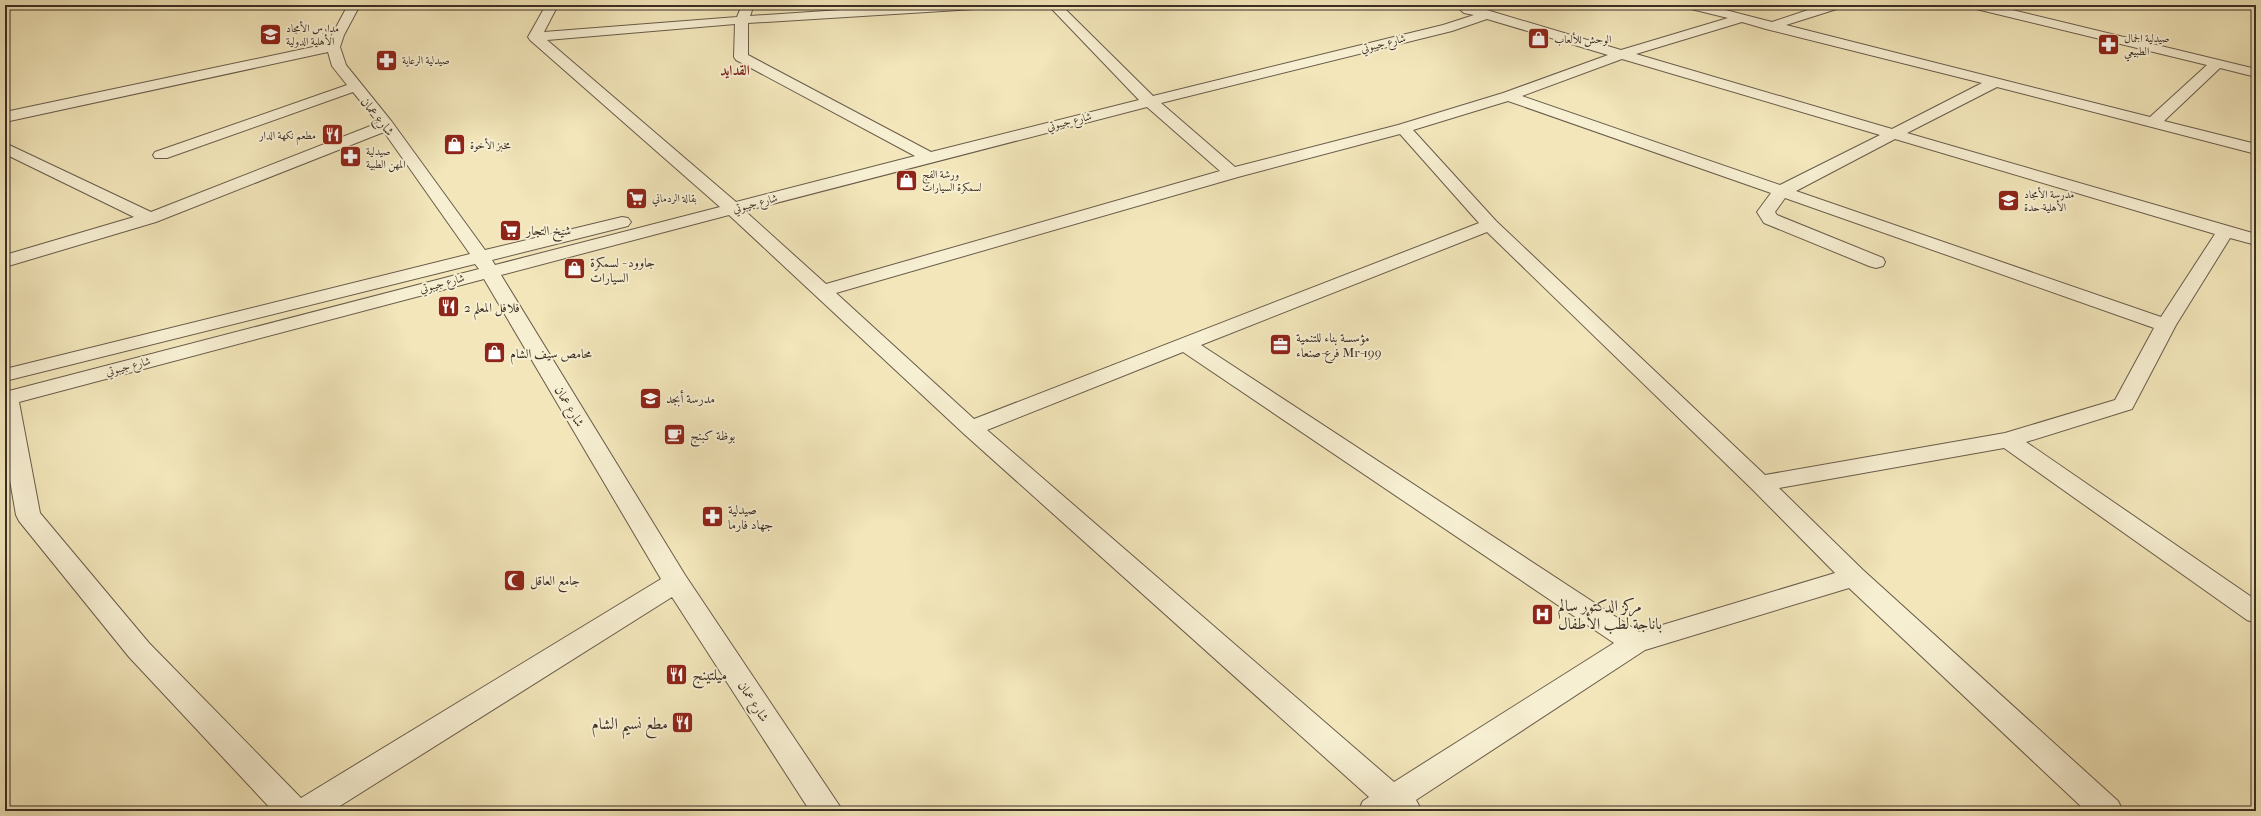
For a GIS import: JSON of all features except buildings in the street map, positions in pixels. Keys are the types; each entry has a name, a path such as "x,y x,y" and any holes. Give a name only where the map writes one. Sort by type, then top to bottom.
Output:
{"street":[{"path":"5,117 333,47 337,35 354,5"},
{"path":"535,37 552,5"},
{"path":"748,5 742,20 741,56 928,157"},
{"path":"535,37 742,20 975,5"},
{"path":"1054,5 1143,95 1232,173"},
{"path":"1691,5 2256,149"},
{"path":"1771,26 1836,5"},
{"path":"1976,5 2256,73"},
{"name":"شارع جيبوتي","path":"6,391 485,263 727,203 928,157 1143,95 1432,21 1465,8 1488,15"},
{"path":"1488,15 1891,135 2256,240"},
{"name":"شارع جيبوتي","path":"727,203 913,148 1143,95 1447,28 1488,15"},
{"path":"823,291 1232,173 1403,128 1508,96 1623,54 1742,18"},
{"path":"535,37 727,203 970,428 1390,807 1635,643 1854,577"},
{"name":"شارع عمان","path":"333,47 339,66 354,87 387,125 485,263 676,582 827,811"},
{"path":"2153,123 2216,64"},
{"path":"1876,262 1770,219 1766,212 1782,191 1994,83"},
{"path":"161,155 354,87"},
{"path":"1508,96 2166,325"},
{"path":"5,260 150,218 221,189 293,164 387,125"},
{"path":"1403,128 1490,225 1760,484 1854,577 2107,811"},
{"path":"5,148 150,218"},
{"path":"970,428 1490,225"},
{"path":"1760,484 2008,440 2124,404 2166,325 2226,231"},
{"name":"شارع جيبوتي","path":"6,391 485,263"},
{"path":"1185,344 1635,643"},
{"path":"6,391 28,515 140,650 293,811"},
{"path":"2008,440 2256,614"},
{"path":"306,811 676,582"}],"place":[{"name":"مدارس الأمجاد الأهلية الدولية","path":"271,34"},
{"name":"الوحش للألعاب","path":"1538,39"},
{"name":"صيدلية الجمال الطبيعي","path":"2109,44"},
{"name":"صيدلية الرعاية","path":"387,60"},
{"name":"مطعم نكهة الدار","path":"332,135"},
{"name":"مخبز الأخوة","path":"454,145"},
{"name":"صيدلية المهن الطبية","path":"351,157"},
{"name":"ورشة الفج لسمكرة السيارات","path":"906,180"},
{"name":"بقالة الردماني","path":"637,198"},
{"name":"مدرسة الأمجاد الأهلية-حدة","path":"2009,200"},
{"name":"شيخ التجار","path":"510,230"},
{"name":"جاوود - لسمكرة السيارات","path":"575,269"},
{"name":"فلافل المعلم 2","path":"448,307"},
{"name":"مؤسسة بناء للتنمية فرع-صنعاء Mr-199","path":"1281,344"},
{"name":"محامص سيف الشام","path":"494,353"},
{"name":"مدرسة أبجد","path":"651,398"},
{"name":"بوظة كبنج","path":"675,435"},
{"name":"صيدلية جهاد فارما","path":"712,516"},
{"name":"جامع العاقل","path":"515,580"},
{"name":"مركز الدكتور سالم باناجة لطب الأطفال","path":"1543,614"},
{"name":"ميلتينج","path":"677,674"},
{"name":"مطع نسيم الشام","path":"683,723"}],"district":[{"name":"القدايد","path":"735,70"}]}
